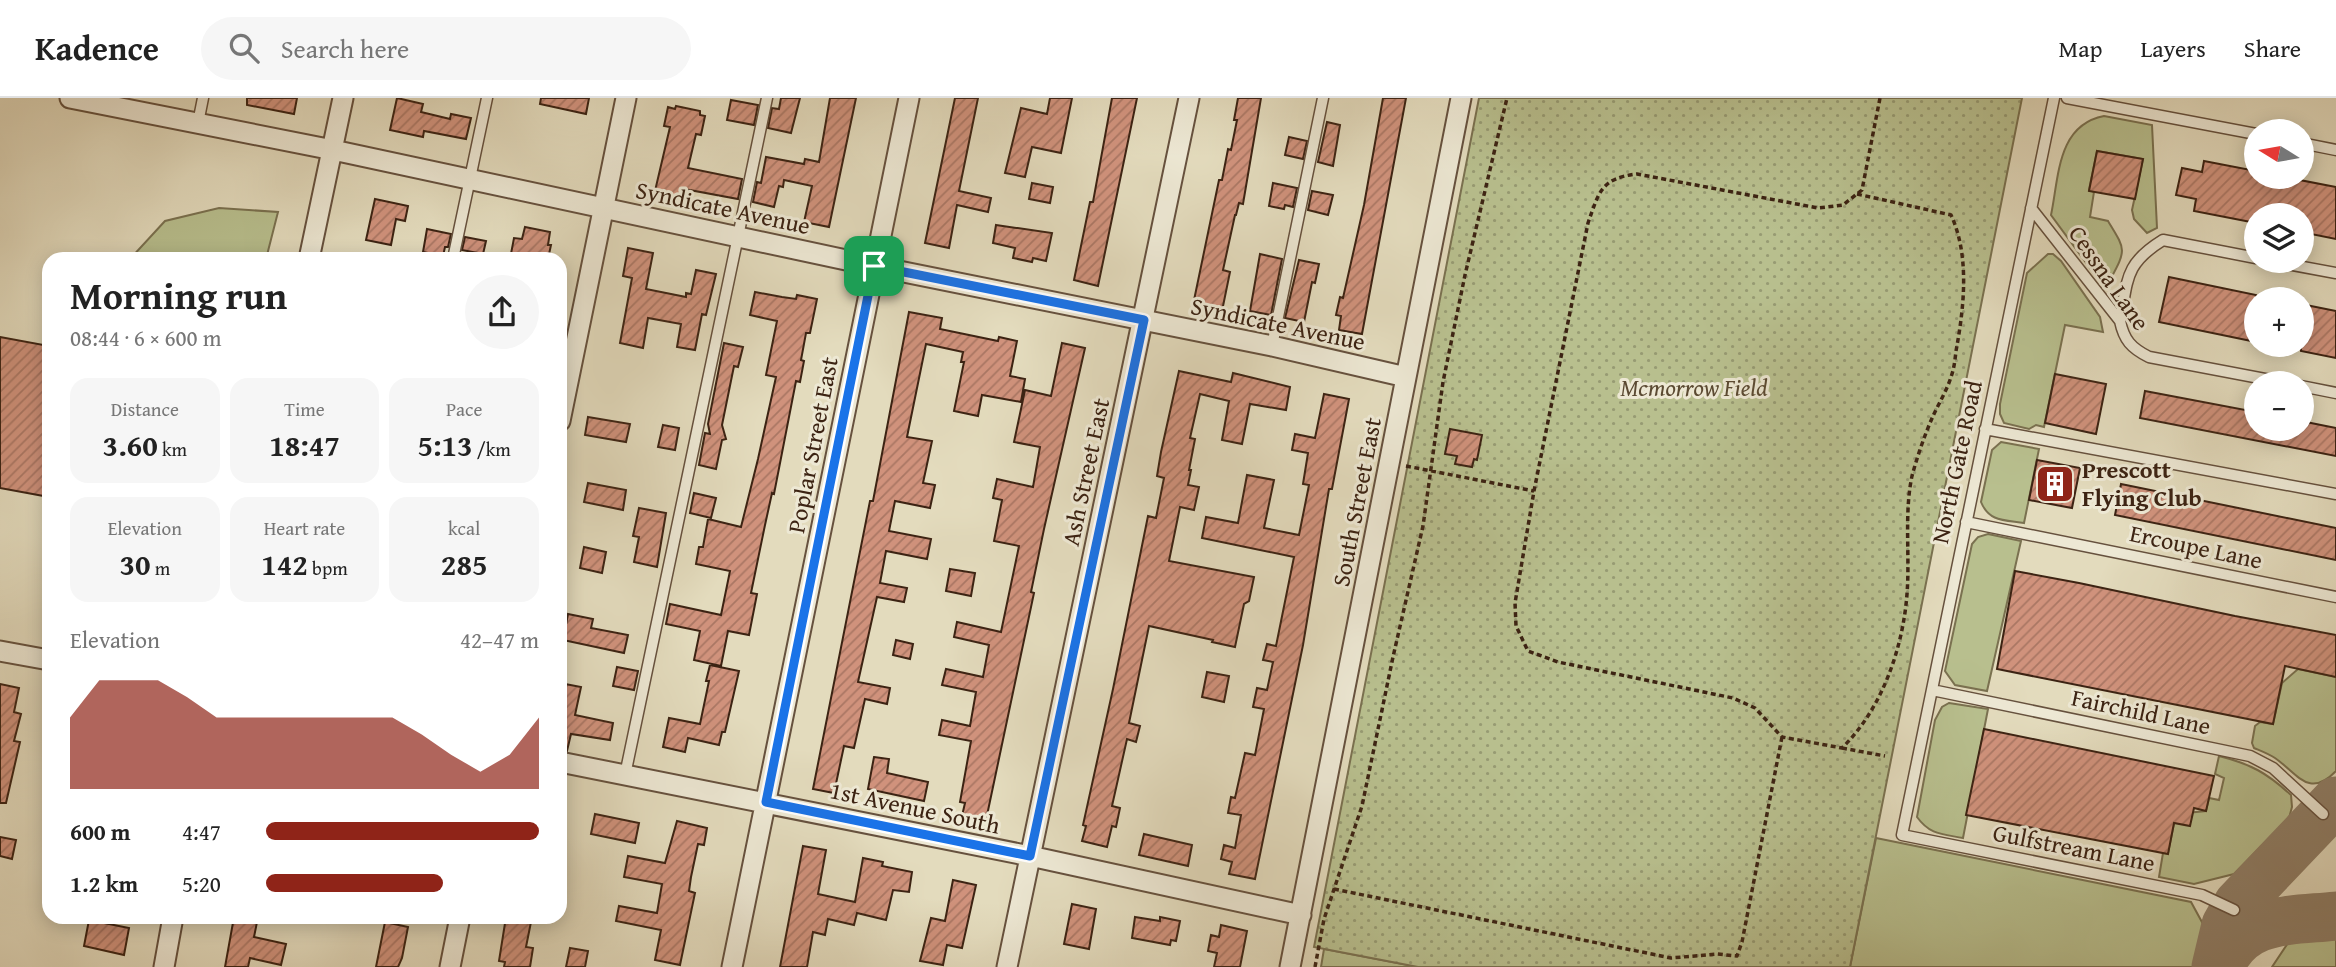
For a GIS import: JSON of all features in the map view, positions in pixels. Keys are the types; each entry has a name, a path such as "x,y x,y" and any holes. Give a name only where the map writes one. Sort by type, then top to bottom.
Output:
{"street":[{"name":"Syndicate Avenue","path":"70,98 333,150 874,266 1272,346 1406,377"},
{"path":"311,252 344,98"},
{"path":"567,386 626,98"},
{"name":"Poplar Street East","path":"733,967 909,98"},
{"name":"Ash Street East","path":"1007,967 1189,98"},
{"name":"South Street East","path":"1290,967 1461,98"},
{"path":"0,650 42,659"},
{"name":"1st Avenue South","path":"567,763 1030,856 1301,915"},
{"path":"164,967 172,924"},
{"path":"450,967 459,924"}],"lane":[{"path":"198,123 203,98"},
{"path":"454,252 487,98"},
{"path":"625,775 766,98"},
{"path":"1272,346 1323,98"},
{"name":"North Gate Road","path":"1902,835 2054,98"},
{"path":"2067,98 2244,132"},
{"path":"2314,146 2336,150"},
{"name":"Cessna Lane","path":"2031,208 2120,321 2124,337 2134,350 2149,357 2244,375"},
{"path":"2120,321 2131,269 2144,251 2163,240 2244,256"},
{"path":"2314,269 2336,273"},
{"path":"2314,389 2336,393"},
{"path":"1985,429 2336,494"},
{"name":"Ercoupe Lane","path":"1966,522 2336,597"},
{"name":"Fairchild Lane","path":"1932,690 2250,756 2273,768 2323,814"},
{"name":"Gulfstream Lane","path":"1902,835 2202,895 2234,910"}],"path":[{"path":"1315,967 1324,919 1362,806 1423,526 1444,382 1465,275 1507,98"},
{"path":"1880,98 1862,190 1843,205 1818,208 1637,174 1616,176 1598,194 1588,223 1534,491 1515,603 1517,626 1528,651 1558,662 1733,698 1755,708 1782,737 1885,756"},
{"path":"1842,748 1855,735 1879,695 1896,657 1907,594 1907,544 1912,478 1931,420 1952,376 1963,315 1961,252 1958,230 1951,215 1857,194"},
{"path":"1390,462 1534,491"},
{"path":"1334,889 1671,958 1717,954 1737,956 1745,929 1782,737"}],"green space":[{"name":"Mcmorrow Field","path":"1479,98 2022,98 1850,967 1418,967 1314,947"},
{"path":"2104,116 2152,125 2157,228 2147,233 2134,219 2132,210 2143,159 2097,151 2089,190 2094,192 2090,217 2108,221 2122,249 2120,261 2111,278 2098,279 2051,215 2059,169 2069,141 2077,130 2089,121"},
{"path":"219,208 278,212 268,252 136,252 165,221"},
{"path":"2048,254 2053,254 2061,261 2100,317 2103,332 2065,325 2044,427 2036,425 2029,429 2004,423 2000,404 2027,273"},
{"path":"2001,442 2039,449 2024,523 1993,517 1981,502 1992,450"},
{"path":"1988,534 2021,541 1987,691 1955,685 1945,671 1972,544 1978,537"},
{"path":"2298,669 2336,677 2336,771 2318,783 2297,777 2275,758 2254,748 2252,743 2255,726 2260,722 2273,724 2282,683"},
{"path":"1949,703 1988,709 1963,838 1932,830 1917,817 1935,720 1942,707"},
{"path":"2219,756 2258,770 2291,795 2289,818 2234,874 2194,884 2159,877 2163,853 2168,853 2176,814 2206,811 2209,798 2219,800 2224,778 2215,774"},
{"path":"1876,838 2191,902 2203,924 2196,956 2198,967 1850,967"},
{"path":"2336,938 2336,967 2272,967 2288,943"},
{"path":"1324,949 1418,967 1321,967"}],"building":[{"path":"247,98 297,98 294,114 247,105"},
{"path":"397,98 423,104 421,112 450,119 451,114 471,118 466,139 424,131 423,137 390,130"},
{"path":"541,98 589,98 586,114 540,104"},
{"path":"781,98 800,98 791,133 768,128 772,108 779,109"},
{"path":"830,98 856,98 829,227 804,222 812,186 784,180 783,187 779,186 774,207 753,202 757,182 761,183 766,157 804,164 805,159 819,162"},
{"path":"955,98 978,98 959,191 991,198 988,212 957,205 949,248 925,243"},
{"path":"1050,98 1072,98 1061,153 1032,147 1025,177 1005,173 1021,108 1047,114"},
{"path":"1112,98 1137,98 1098,286 1074,280 1090,202 1093,202"},
{"path":"1238,98 1261,98 1243,204 1239,203 1235,215 1223,270 1230,272 1222,311 1193,305 1219,180 1222,180 1228,149 1231,150"},
{"path":"1383,98 1406,98 1362,334 1339,330 1341,316 1336,315 1340,297 1343,298 1364,205"},
{"path":"731,100 758,105 754,125 727,120"},
{"path":"676,106 700,111 700,115 705,116 701,135 696,134 688,168 742,179 738,199 684,189 682,197 655,191 670,127 664,126 668,107 675,109"},
{"path":"1327,122 1340,125 1333,166 1318,162"},
{"path":"1289,137 1307,141 1303,159 1285,155"},
{"path":"2097,151 2143,159 2135,199 2089,191"},
{"path":"2204,161 2244,169 2244,189 2314,189 2314,183 2336,187 2336,239 2314,235 2314,203 2244,203 2244,221 2194,211 2196,199 2176,195 2182,168 2202,172"},
{"path":"1032,183 1053,187 1050,203 1029,199"},
{"path":"1273,183 1297,188 1293,207 1285,205 1284,209 1269,206"},
{"path":"1312,191 1333,195 1328,215 1308,210"},
{"path":"375,199 408,206 405,221 396,219 391,245 366,240"},
{"path":"996,225 1052,233 1046,261 1033,258 1032,262 1013,258 1015,248 993,243"},
{"path":"525,227 550,232 550,252 511,252 514,238 522,239"},
{"path":"427,229 451,234 444,252 423,252"},
{"path":"465,237 486,241 483,252 462,250"},
{"path":"628,248 653,253 646,289 686,297 686,293 691,294 696,270 716,274 706,315 702,314 695,350 677,347 681,324 648,318 643,348 620,343 632,278 623,276"},
{"path":"1260,254 1282,259 1271,315 1250,311"},
{"path":"1299,260 1319,264 1315,283 1312,282 1304,322 1285,318"},
{"path":"2169,277 2244,293 2244,340 2159,322"},
{"path":"755,292 796,299 797,295 817,299 810,333 806,333 800,382 796,381 751,593 757,594 749,635 728,631 721,666 694,660 700,631 666,624 670,604 721,615 730,571 696,564 699,547 703,547 708,519 741,527 776,377 766,375 777,321 750,315"},
{"path":"2314,307 2336,311 2336,358 2314,354"},
{"path":"909,312 942,318 940,329 998,341 999,337 1017,341 1010,376 1025,379 1021,402 982,395 978,416 954,411 964,362 961,362 963,352 926,344 907,437 932,441 923,483 935,485 930,508 895,501 889,531 931,539 927,559 886,551 880,583 907,588 904,602 877,597 858,682 890,688 887,704 865,699 854,748 844,746 834,793 813,789"},
{"path":"0,337 42,345 42,496 0,488"},
{"path":"724,343 743,347 738,367 734,366 722,425 726,439 722,440 716,469 699,465 705,433 710,434 708,424"},
{"path":"1062,343 1085,348 1044,529 1031,592 1034,593 986,820 962,816 965,803 960,802 971,741 939,735 942,720 970,726 976,692 942,685 946,669 983,677 989,645 954,637 957,622 1001,632 1019,546 994,541 1002,500 993,498 997,479 1033,487 1040,447 1014,442 1025,390 1051,396"},
{"path":"1179,371 1231,382 1233,373 1290,387 1286,410 1250,404 1242,444 1222,440 1229,401 1200,394 1190,438 1195,439 1188,485 1199,487 1194,510 1180,507 1169,561 1254,577 1249,601 1244,604 1235,647 1149,626 1129,723 1140,726 1136,742 1127,739 1112,806 1120,808 1116,827 1112,826 1107,847 1082,841 1086,826 1083,825 1148,516 1156,518 1164,478 1157,476"},
{"path":"2055,374 2106,384 2096,434 2045,423"},
{"path":"2145,391 2244,410 2244,438 2140,418"},
{"path":"1324,394 1349,399 1332,489 1329,489 1303,645 1255,879 1229,874 1232,862 1221,859 1224,845 1235,848 1241,815 1228,813 1231,797 1235,798 1245,753 1255,755 1264,709 1253,707 1257,688 1267,690 1273,662 1263,660 1267,644 1276,646 1294,557 1202,538 1206,517 1238,523 1247,475 1274,480 1264,528 1299,535 1309,485 1303,484 1308,453 1292,450 1295,434 1315,438"},
{"path":"588,417 630,424 626,442 585,435"},
{"path":"2314,424 2336,428 2336,456 2259,441 2314,441"},
{"path":"663,425 679,428 675,450 658,447"},
{"path":"1450,429 1482,435 1477,460 1474,459 1472,467 1455,464 1457,456 1445,454"},
{"name":"Prescott Flying Club","path":"2037,460 2080,468 2072,508 2029,500"},
{"path":"588,483 626,490 623,510 584,502"},
{"path":"2121,484 2336,528 2336,560 2115,515"},
{"path":"694,493 716,498 711,518 690,513"},
{"path":"639,508 666,513 657,567 634,562 639,537 633,536"},
{"path":"584,547 606,552 602,573 580,568"},
{"path":"950,569 975,573 971,596 946,591"},
{"path":"2015,571 2336,635 2336,677 2285,666 2273,724 1997,669"},
{"path":"568,614 593,619 591,628 628,635 624,653 567,641"},
{"path":"896,640 913,644 910,659 893,655"},
{"path":"710,665 739,671 725,732 722,732 719,745 688,738 685,752 663,747 669,718 700,724"},
{"path":"617,667 638,671 634,690 613,686"},
{"path":"1207,672 1229,676 1224,702 1202,697"},
{"path":"0,684 19,688 14,712 21,714 14,741 20,742 6,803 0,803"},
{"path":"567,684 581,687 575,715 613,723 610,740 571,734 567,751"},
{"path":"1984,729 2214,776 2206,811 2194,808 2190,826 2174,823 2168,854 1966,815"},
{"path":"874,757 889,759 887,773 928,782 924,801 868,789"},
{"path":"595,814 639,823 635,843 591,834"},
{"path":"677,821 707,828 704,845 698,844 691,877 689,891 695,893 680,965 655,960 661,930 616,921 619,906 657,913 662,884 624,877 628,856 665,863"},
{"path":"1144,834 1192,845 1188,866 1139,855"},
{"path":"0,837 16,840 12,859 0,856"},
{"path":"803,846 826,850 818,894 855,902 863,858 883,862 882,866 912,872 909,892 893,890 886,920 857,913 854,925 828,919 825,935 813,932 807,967 780,967"},
{"path":"953,880 976,885 962,948 947,945 943,965 920,961 931,918 945,921"},
{"path":"1072,904 1096,909 1089,949 1064,944"},
{"path":"1135,917 1160,921 1160,917 1180,921 1176,941 1171,940 1170,945 1132,938"},
{"path":"88,924 129,928 124,955 84,946"},
{"path":"233,924 257,924 254,937 286,944 281,965 250,958 248,967 225,967"},
{"path":"385,924 408,927 398,967 376,967"},
{"path":"505,924 531,924 526,947 533,948 530,967 504,967 505,962 499,961"},
{"path":"1221,925 1247,931 1240,967 1214,967 1217,953 1208,951 1211,935 1219,937"},
{"path":"570,948 588,951 585,967 566,967"}],"taxiway":[{"path":"2216,967 2226,925 2238,904 2336,801"},
{"path":"2220,967 2229,950 2254,930 2285,921 2336,916"}],"place":[{"name":"Prescott Flying Club","path":"2055,484"}],"route":[{"path":"874,266 1144,320 1030,856 766,802 874,266"}]}
